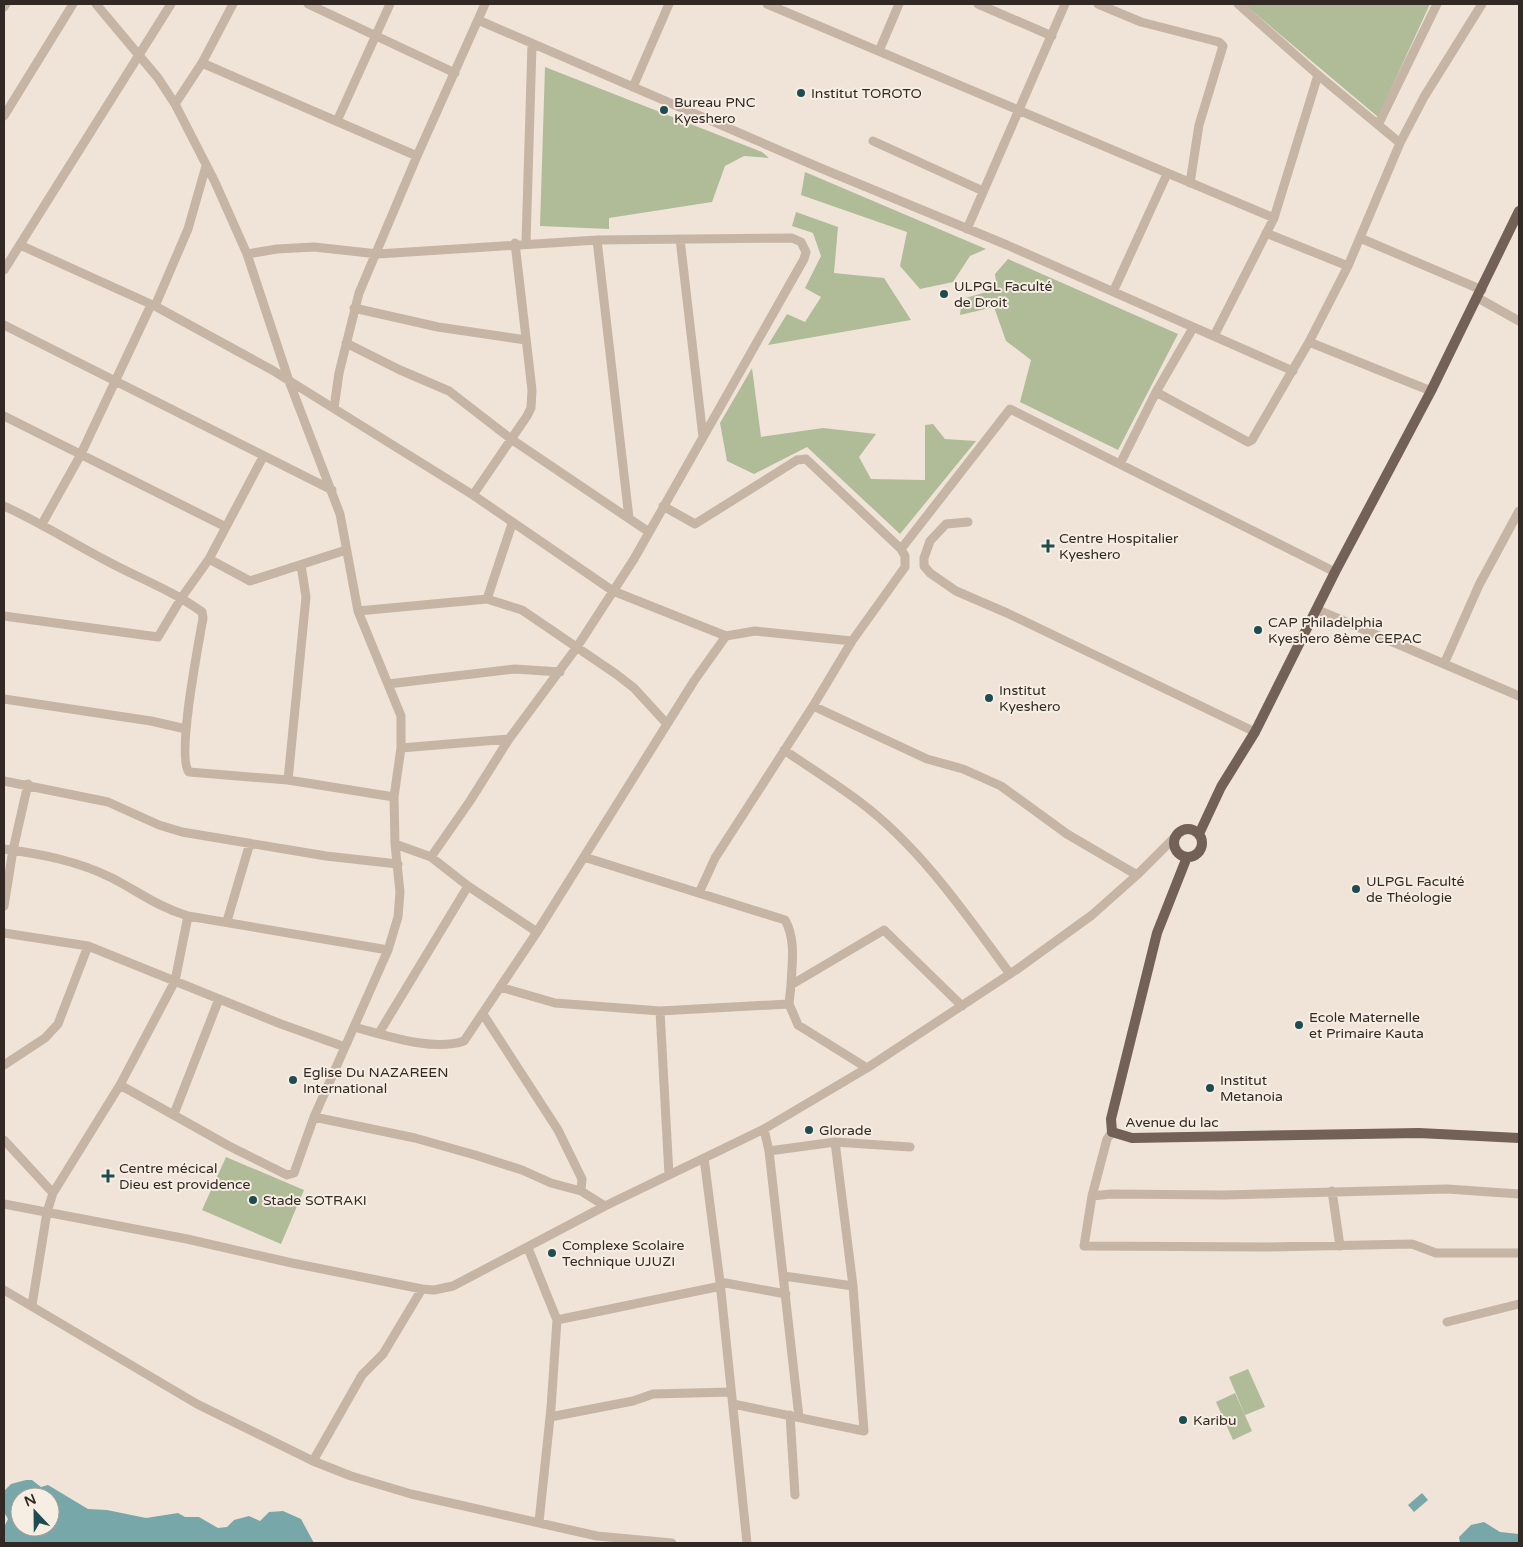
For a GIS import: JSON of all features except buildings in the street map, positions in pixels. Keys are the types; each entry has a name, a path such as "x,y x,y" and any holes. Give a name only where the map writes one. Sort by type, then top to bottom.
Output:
{"main road":[{"path":"1199,834 1221,787 1255,732 1431,391 1519,211"},
{"path":"1188,829 1199,834 1202,842 1200,849 1194,855 1187,857 1176,851 1174,844 1175,836 1181,831 1188,829"},
{"name":"Avenue du lac","path":"1187,857 1157,933 1111,1119 1112,1132 1132,1138 1419,1133 1519,1138"}],"street":[{"path":"4,116 73,4"},
{"path":"96,4 158,78 175,104 247,254 289,381 340,514 358,611 401,716 401,748 394,796 395,844 400,892 398,917 388,950 314,1117 294,1174 287,1175 120,1085"},
{"path":"4,270 171,4"},
{"path":"175,104 202,63 233,4"},
{"path":"308,4 323,7 455,73"},
{"path":"337,120 390,4"},
{"path":"334,408 354,308 417,156 485,4"},
{"path":"633,87 669,4"},
{"path":"768,4 1274,218"},
{"path":"879,51 899,4"},
{"path":"978,4 1052,36"},
{"path":"967,229 1065,4"},
{"path":"1098,4 1141,22 1219,42 1224,46 1199,125 1190,183"},
{"path":"1238,4 1318,76 1400,143"},
{"path":"1378,125 1437,4"},
{"path":"1156,392 1248,442 1252,440 1309,342 1348,266 1400,143 1424,97 1482,4"},
{"path":"478,20 532,45 967,229 1293,371"},
{"path":"526,242 532,45"},
{"path":"202,63 417,156"},
{"path":"1214,336 1274,218 1318,76"},
{"path":"873,141 983,190"},
{"path":"42,524 80,456 188,229 206,166"},
{"path":"1113,292 1167,174"},
{"path":"1266,233 1348,266"},
{"path":"247,254 277,248 314,247 378,254 526,242 792,238 801,242 806,252 800,267 649,532 613,591 560,672 509,739 470,801 431,857"},
{"path":"1360,238 1480,294 1519,321"},
{"path":"680,239 702,436"},
{"path":"596,240 629,518"},
{"path":"472,495 527,416 532,399 515,243"},
{"path":"20,245 153,305 289,381 472,495 613,591 726,636 755,631 852,641"},
{"path":"354,308 438,327 526,340"},
{"path":"4,325 198,422 263,457 332,490"},
{"path":"1120,464 1156,392 1193,328"},
{"path":"1309,342 1431,391"},
{"path":"346,343 448,391 511,440 649,532"},
{"path":"901,550 1010,409 1336,572"},
{"path":"4,416 80,456 226,527"},
{"path":"4,616 155,638 160,635 182,597 209,559 263,457"},
{"path":"663,506 695,524 797,460 806,459 905,556 905,567 852,641 813,706 715,858 699,893"},
{"path":"4,506 42,524 106,561 182,597 203,615 186,729 186,767 189,772 288,780 394,796"},
{"path":"1444,664 1479,585 1519,511"},
{"path":"968,522 946,524 930,541 924,558 924,566 930,573 956,591 1007,613 1255,732"},
{"path":"487,599 512,524"},
{"path":"209,559 250,581 346,550"},
{"path":"288,780 306,597 301,565"},
{"path":"358,611 487,599 522,610 625,681 667,724"},
{"path":"1318,610 1519,696"},
{"path":"354,1027 414,1042 457,1044 464,1041 536,932 667,724 726,636"},
{"path":"388,684 514,669 560,672"},
{"path":"4,699 151,721 186,729"},
{"path":"813,706 927,759 963,769 1001,786 1067,834 1137,875"},
{"path":"401,748 509,739"},
{"path":"784,750 861,803 906,845 934,873 1010,974"},
{"path":"4,781 28,784 108,802 171,829 326,856 398,864"},
{"path":"4,906 8,849 28,784"},
{"path":"4,1204 187,1239 292,1263 422,1289 434,1290 453,1286 605,1206 764,1130 867,1068 1010,974 1092,915 1137,875 1175,836"},
{"path":"227,921 250,844"},
{"path":"395,844 431,857 468,886 536,932"},
{"path":"8,849 58,858 87,868 114,879 157,905 188,916 227,921 388,950"},
{"path":"584,857 785,920 791,930 792,941 789,1004 798,1025 867,1068"},
{"path":"379,1033 468,886"},
{"path":"32,1305 47,1212 53,1193 120,1085 175,981 188,916"},
{"path":"791,984 884,930 962,1006"},
{"path":"4,933 88,946 281,1024 345,1047"},
{"path":"4,1065 46,1038 58,1024 88,946"},
{"path":"500,986 555,1003 660,1011 789,1004"},
{"path":"174,1114 219,999"},
{"path":"660,1011 669,1175"},
{"path":"483,1014 558,1130 582,1180 581,1191"},
{"path":"314,1117 415,1138 522,1170 551,1183 581,1191 605,1206"},
{"path":"764,1130 769,1151 799,1417"},
{"path":"1112,1132 1107,1138 1092,1196 1084,1246 1340,1246 1412,1244 1436,1253 1519,1253"},
{"path":"4,1140 53,1193"},
{"path":"769,1151 834,1142 910,1147"},
{"path":"733,1404 864,1431 853,1286 834,1142"},
{"path":"704,1158 720,1284 747,1543"},
{"path":"1092,1196 1111,1194 1224,1195 1447,1189 1519,1194"},
{"path":"1332,1191 1340,1246"},
{"path":"528,1248 557,1320 550,1417 539,1522"},
{"path":"784,1276 853,1286"},
{"path":"557,1320 720,1284 786,1294"},
{"path":"313,1460 362,1375 383,1354 422,1289"},
{"path":"4,1290 197,1404 313,1460 351,1476 411,1494 604,1537 672,1543"},
{"path":"1447,1322 1519,1304"},
{"path":"550,1417 633,1401 653,1394 731,1392"},
{"path":"790,1415 795,1495"}],"green space":[{"path":"1244,4 1430,4 1378,117"},
{"path":"545,67 762,152 769,158 744,156 725,166 712,202 609,218 609,229 540,226"},
{"path":"805,172 986,249 970,256 953,282 920,289 900,266 907,232 801,195"},
{"path":"796,212 838,227 834,273 884,278 911,320 768,345 787,314 805,322 821,297 805,288 821,256 813,233 792,226"},
{"path":"1008,259 1178,334 1118,450 1020,402 1031,360 1006,341 994,307 960,315 962,299 997,289 995,274"},
{"path":"752,368 761,437 823,428 876,434 859,457 871,479 925,480 925,425 933,424 945,439 976,441 900,534 807,447 754,474 727,461 720,423"},
{"name":"Stade SOTRAKI","path":"226,1157 304,1190 281,1244 202,1210"},
{"path":"1248,1369 1265,1407 1245,1415 1229,1377"},
{"path":"1235,1393 1252,1431 1233,1440 1216,1402"}],"water":[{"path":"26,1480 32,1480 41,1487 10,1487 10,1537 60,1537 60,1492 88,1509 107,1510 146,1518 178,1513 185,1517 199,1517 218,1528 227,1527 234,1520 249,1516 260,1521 269,1512 283,1511 301,1519 314,1543 4,1543 4,1527 8,1519 4,1512 4,1491 11,1484"},
{"path":"1422,1493 1428,1500 1414,1512 1408,1505"},
{"path":"1484,1522 1500,1532 1519,1534 1519,1543 1460,1543 1459,1537 1471,1525"}],"place":[{"name":"Institut TOROTO","path":"801,93"},
{"name":"Bureau PNC Kyeshero","path":"664,110"},
{"name":"ULPGL Faculté de Droit","path":"944,294"},
{"name":"Centre Hospitalier Kyeshero","path":"1048,546"},
{"name":"CAP Philadelphia Kyeshero 8ème CEPAC","path":"1258,630"},
{"name":"Institut Kyeshero","path":"989,698"},
{"name":"ULPGL Faculté de Théologie","path":"1356,889"},
{"name":"Ecole Maternelle et Primaire Kauta","path":"1299,1025"},
{"name":"Eglise Du NAZAREEN International","path":"293,1080"},
{"name":"Institut Metanoia","path":"1210,1088"},
{"name":"Glorade","path":"809,1130"},
{"name":"Centre mécical Dieu est providence","path":"108,1176"},
{"name":"Stade SOTRAKI","path":"253,1200"},
{"name":"Complexe Scolaire Technique UJUZI","path":"552,1253"},
{"name":"Karibu","path":"1183,1420"}]}
